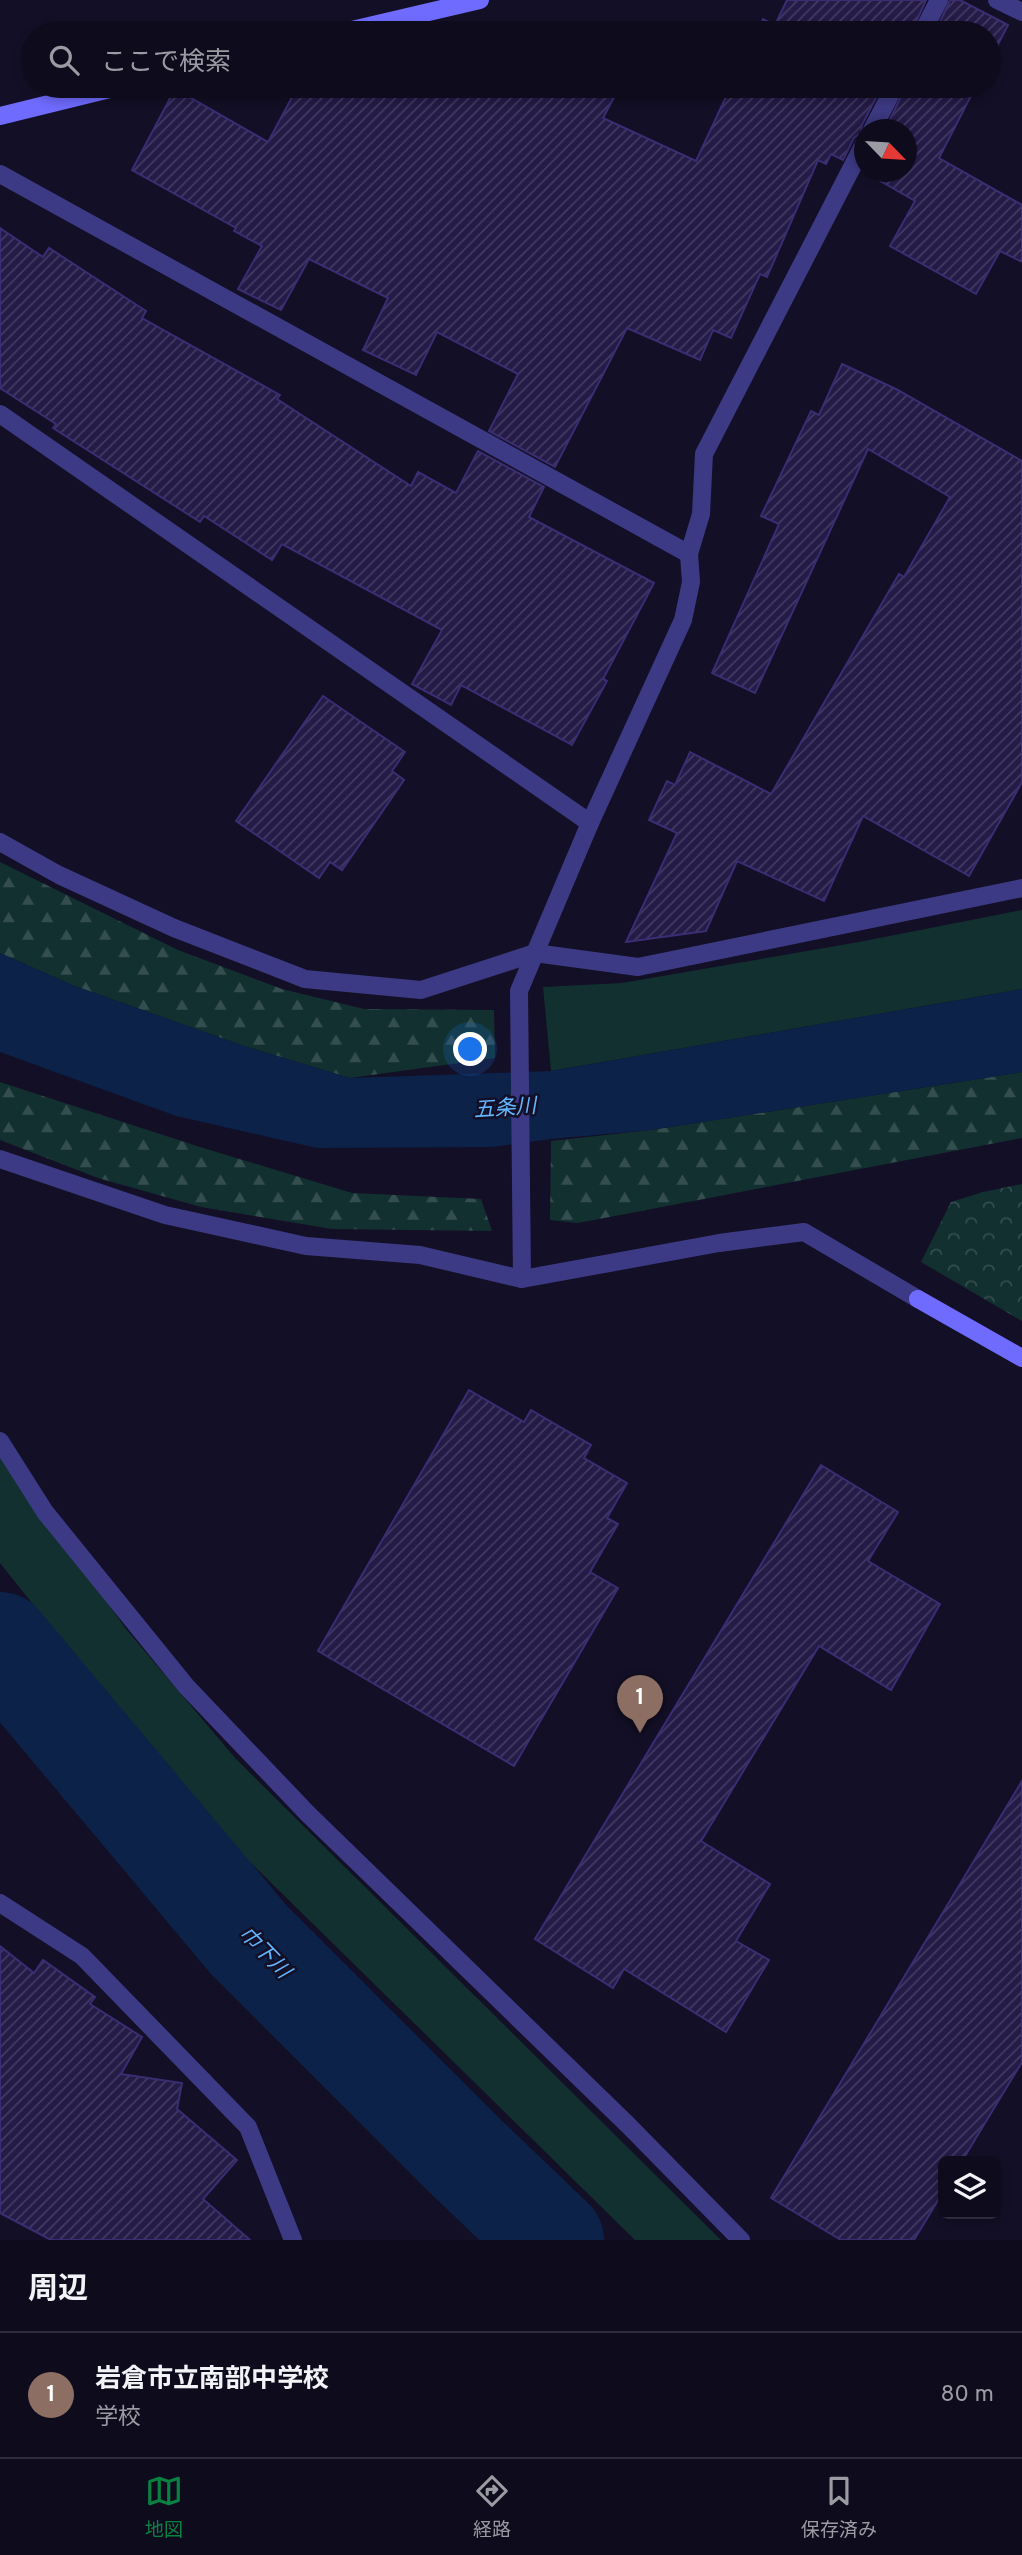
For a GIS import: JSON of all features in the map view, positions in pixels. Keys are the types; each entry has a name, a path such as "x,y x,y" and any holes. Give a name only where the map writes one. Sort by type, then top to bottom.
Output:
{"street":[{"path":"382,21 448,3 480,0"},
{"path":"928,21 939,0"},
{"path":"997,0 1022,12"},
{"path":"0,116 73,98"},
{"path":"878,119 889,98"},
{"path":"522,1279 519,991 590,823 683,620 691,582 689,554 701,514 704,454 854,163"},
{"path":"0,174 689,554"},
{"path":"0,414 590,823"},
{"path":"0,842 59,875 174,928 305,979 421,990 535,953 638,967 1022,888"},
{"path":"0,1159 165,1215 306,1247 419,1255 522,1279 719,1243 804,1232 1022,1358"},
{"path":"0,1441 45,1512 186,1686 308,1814 628,2125 741,2240"},
{"path":"0,1903 82,1956 247,2127 293,2240"}],"green space":[{"path":"0,862 178,950 282,989 364,1009 494,1010 495,1058 350,1078 244,1046 72,985 0,953"},
{"path":"1022,910 1022,989 551,1071 543,987 622,983 859,942"},
{"path":"1022,1072 1022,1138 578,1223 550,1220 551,1141 651,1130"},
{"path":"0,1082 352,1193 481,1199 492,1231 332,1229 201,1207 98,1178 0,1140"},
{"path":"1022,1184 1022,1321 921,1262 951,1202"},
{"path":"0,1449 126,1629 236,1759 721,2240 635,2240 197,1810 0,1563"}],"water":[{"name":"五条川","path":"0,953 72,985 244,1046 350,1078 551,1071 1022,989 1022,1072 651,1130 492,1147 317,1148 176,1116 0,1052"}],"building":[{"path":"787,0 926,0 916,21 777,21"},
{"path":"950,0 960,0 1000,21 940,21"},
{"path":"1001,21 1008,25 1001,39"},
{"path":"170,98 191,98 268,142 292,98 614,98 603,118 696,161 725,98 876,98 865,119 854,119 854,138 843,160 831,154 826,164 818,160 767,277 760,274 731,338 713,330 700,360 627,328 555,467 489,431 518,374 437,332 416,375 363,350 388,298 309,259 281,310 238,289 262,246 234,231 236,228 132,170"},
{"path":"900,98 970,98 939,158 1022,205 1022,262 1000,251 976,294 890,246 915,201 882,182 917,182 917,119 890,119"},
{"path":"0,228 43,257 49,248 146,311 142,318 280,395 277,399 411,486 418,472 456,493 478,451 544,487 529,517 654,583 603,679 607,681 572,745 461,685 451,705 412,684 442,630 282,544 272,560 204,516 200,522 53,428 56,424 0,388"},
{"path":"842,364 896,389 1022,461 1022,782 969,876 863,816 824,901 737,861 706,931 626,942 677,833 649,820 667,781 675,785 690,752 771,794 899,574 904,577 950,497 868,449 755,693 712,673 779,524 761,516 811,411 819,415"},
{"path":"323,696 405,752 392,771 404,780 342,870 330,862 319,878 236,821"},
{"path":"469,1390 524,1422 531,1410 591,1445 584,1458 627,1483 607,1518 618,1524 590,1572 618,1588 514,1766 318,1651"},
{"path":"821,1465 898,1512 868,1561 940,1604 891,1690 819,1646 701,1841 770,1884 736,1941 769,1960 726,2032 624,1969 613,1988 535,1939"},
{"path":"1022,1781 1022,2062 965,2156 938,2156 938,2200 914,2240 841,2240 771,2198"},
{"path":"0,1946 34,1973 43,1960 95,1997 90,2004 142,2037 121,2074 182,2083 177,2109 237,2160 203,2199 250,2240 51,2240 0,2213"}],"waterway":[{"name":"巾下川","path":"0,1643 249,1940 553,2240"}],"place":[{"name":"岩倉市立南部中学校","path":"640,1733"}]}
